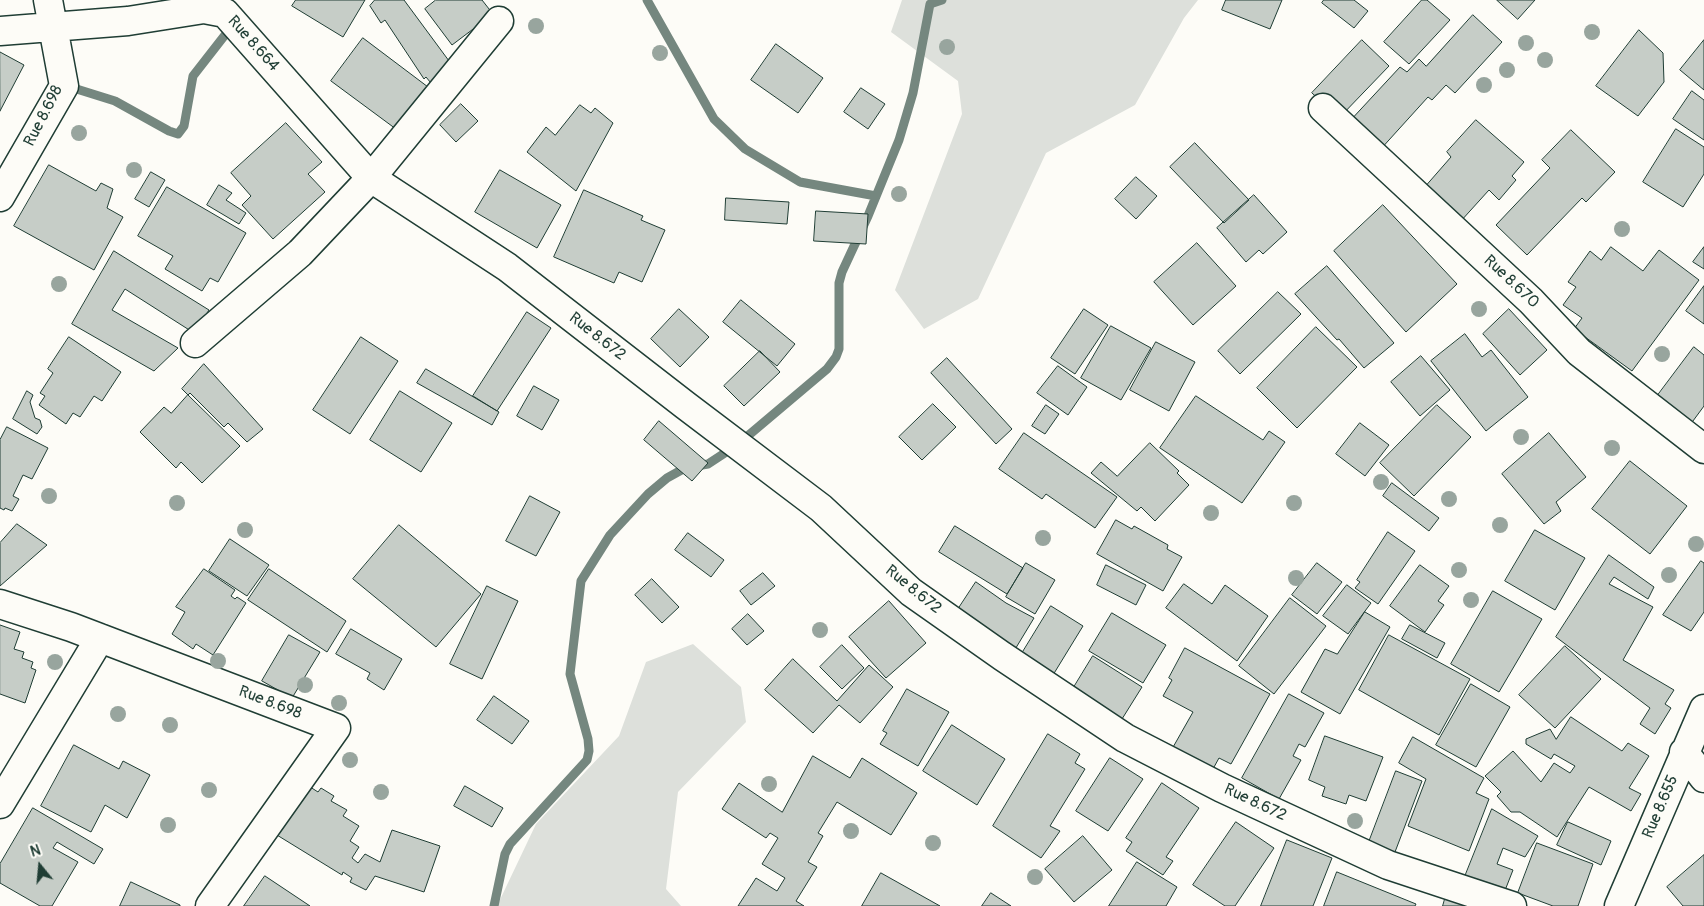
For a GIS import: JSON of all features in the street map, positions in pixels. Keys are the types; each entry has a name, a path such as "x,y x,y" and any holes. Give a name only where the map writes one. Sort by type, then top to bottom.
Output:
{"street":[{"name":"Rue 8.698","path":"0,196 64,86 48,0"},
{"name":"Rue 8.664","path":"0,31 128,21 204,9 225,13 371,178"},
{"path":"196,344 300,253 371,178 499,21"},
{"name":"Rue 8.670","path":"1323,108 1532,301 1579,352 1704,449"},
{"name":"Rue 8.672","path":"371,178 507,267 822,508 911,592 1002,656 1125,738 1222,788 1388,865 1512,906"},
{"name":"Rue 8.698","path":"0,604 100,638 336,728 210,906"},
{"path":"0,804 100,638"},
{"name":"Rue 8.655","path":"1619,906 1704,709"},
{"path":"1684,752 1704,778"}],"shaded area":[{"path":"902,0 1198,0 1184,18 1135,105 1046,153 978,299 924,329 895,290 962,114 958,81 891,32"},
{"path":"693,644 741,687 746,722 678,792 666,889 681,906 497,906 536,824 619,736 646,662"}],"building":[{"path":"296,0 365,0 343,37 292,6"},
{"path":"375,0 404,0 452,65 435,88 426,77 424,79 385,20 381,23 370,6"},
{"path":"436,0 482,0 493,14 452,45 425,9"},
{"path":"1226,0 1282,0 1270,29 1222,10"},
{"path":"1324,0 1354,0 1368,11 1354,28 1322,3"},
{"path":"1422,0 1427,0 1450,20 1409,64 1384,42"},
{"path":"1497,0 1535,0 1518,19"},
{"path":"1473,15 1502,42 1455,93 1446,85 1432,100 1428,97 1379,151 1348,123 1400,67 1407,72 1419,59 1426,66"},
{"path":"1639,30 1663,53 1664,82 1638,116 1596,86"},
{"path":"363,38 432,90 400,132 331,81"},
{"path":"1362,40 1389,66 1339,118 1312,93"},
{"path":"1704,40 1704,90 1680,70"},
{"path":"776,44 823,78 798,113 751,80"},
{"path":"0,52 24,65 0,111"},
{"path":"861,88 885,104 868,129 844,112"},
{"path":"1692,91 1704,100 1704,140 1673,119"},
{"path":"461,104 478,121 456,142 440,125"},
{"path":"580,105 591,113 595,108 613,123 576,191 527,152 546,127 555,135"},
{"path":"1476,120 1524,162 1512,176 1516,180 1499,200 1489,190 1460,222 1423,189 1451,157 1447,152"},
{"path":"286,123 322,162 308,174 325,192 273,239 242,205 251,196 231,173"},
{"path":"1676,129 1704,147 1704,174 1683,207 1643,182"},
{"path":"1571,130 1615,172 1586,202 1582,198 1527,255 1496,225 1550,168 1542,160"},
{"path":"1195,143 1249,200 1224,223 1170,167"},
{"path":"49,165 96,191 101,183 113,189 107,208 123,217 94,270 14,226"},
{"path":"500,170 561,205 537,248 475,212"},
{"path":"151,172 165,180 149,207 135,199"},
{"path":"1136,177 1157,196 1136,219 1115,199"},
{"path":"219,185 232,193 226,200 246,213 239,224 207,205"},
{"path":"167,187 246,233 218,282 210,278 202,291 165,269 173,256 138,236"},
{"path":"584,190 643,216 641,220 665,230 642,282 619,272 614,283 554,257"},
{"path":"1254,195 1287,232 1263,254 1259,250 1246,262 1217,228"},
{"path":"726,198 789,202 787,224 725,220"},
{"path":"1383,205 1457,284 1406,332 1334,251"},
{"path":"816,211 868,214 866,244 814,241"},
{"path":"1197,243 1236,286 1193,325 1154,282"},
{"path":"1611,247 1643,271 1659,250 1699,280 1632,371 1574,329 1582,318 1563,305 1576,287 1568,282 1590,251 1601,260"},
{"path":"1704,247 1704,269 1693,262"},
{"path":"114,251 209,310 194,333 125,289 112,310 178,348 154,371 72,324"},
{"path":"1327,266 1394,343 1364,368 1295,294"},
{"path":"1704,286 1704,324 1686,311"},
{"path":"1278,292 1301,314 1240,374 1218,351"},
{"path":"741,300 795,344 777,366 723,322"},
{"path":"679,309 709,337 680,367 651,339"},
{"path":"1084,309 1108,325 1075,374 1051,358"},
{"path":"1509,309 1547,350 1520,375 1483,334"},
{"path":"527,312 551,328 497,411 473,396"},
{"path":"1111,326 1151,348 1121,400 1081,378"},
{"path":"1316,327 1357,367 1297,428 1257,388"},
{"path":"1465,334 1482,357 1491,350 1528,397 1486,431 1431,361"},
{"path":"69,337 121,372 102,401 94,396 80,417 73,413 66,424 39,405 45,396 40,393 53,373 48,369"},
{"path":"361,337 398,361 350,434 313,410"},
{"path":"1156,342 1195,362 1169,411 1130,390"},
{"path":"1694,347 1704,355 1704,406 1690,425 1655,399"},
{"path":"760,351 780,372 744,406 724,386"},
{"path":"1421,356 1450,390 1420,416 1391,382"},
{"path":"947,358 1012,429 996,444 931,373"},
{"path":"204,364 263,429 247,442 228,423 224,427 190,393 188,395 182,389"},
{"path":"1058,366 1087,387 1068,415 1037,393"},
{"path":"426,369 499,412 492,425 417,383"},
{"path":"534,386 559,400 542,430 517,416"},
{"path":"27,391 33,395 30,402 35,418 40,420 42,427 37,434 13,419"},
{"path":"400,391 452,423 421,472 370,440"},
{"path":"188,395 240,446 202,483 181,462 176,468 140,432 164,407 171,413"},
{"path":"1196,396 1263,440 1269,431 1285,442 1242,503 1160,448"},
{"path":"933,404 956,427 922,460 899,437"},
{"path":"1046,405 1059,414 1045,434 1032,426"},
{"path":"1437,405 1471,437 1414,496 1380,463"},
{"path":"659,421 708,463 692,481 644,440"},
{"path":"1360,423 1389,445 1365,476 1336,454"},
{"path":"7,427 48,448 32,479 23,475 13,496 19,499 12,511 0,508 0,440"},
{"path":"1024,433 1117,497 1095,528 1046,494 1042,499 999,469"},
{"path":"1549,433 1586,477 1556,502 1561,511 1544,524 1502,474"},
{"path":"1150,443 1179,471 1177,473 1189,485 1155,521 1141,507 1137,511 1091,473 1101,462 1117,476"},
{"path":"1630,461 1687,506 1650,554 1592,509"},
{"path":"1392,483 1439,518 1429,531 1383,496"},
{"path":"530,496 560,512 536,556 506,541"},
{"path":"1116,520 1132,529 1134,526 1168,545 1167,549 1182,557 1163,591 1097,554"},
{"path":"17,524 47,545 0,586 0,543"},
{"path":"399,525 481,594 436,647 353,579"},
{"path":"955,526 1023,568 1007,594 939,552"},
{"path":"1535,530 1585,558 1555,610 1505,581"},
{"path":"1388,532 1415,551 1378,604 1355,588 1360,582 1357,580"},
{"path":"688,533 724,560 711,577 675,550"},
{"path":"230,539 269,565 247,596 209,571"},
{"path":"1609,555 1654,587 1648,599 1614,577 1609,584 1653,607 1623,660 1674,690 1665,704 1671,708 1655,734 1640,724 1650,708 1556,637"},
{"path":"1701,561 1704,563 1704,612 1691,631 1663,615"},
{"path":"1026,563 1055,580 1035,614 1006,597"},
{"path":"1317,563 1342,582 1317,614 1292,595"},
{"path":"1106,565 1146,585 1136,605 1097,585"},
{"path":"1420,565 1449,586 1438,601 1444,605 1425,632 1390,606"},
{"path":"204,569 235,590 231,596 235,599 237,597 246,603 213,655 196,644 193,649 172,634 185,612 176,607"},
{"path":"269,569 346,621 327,652 248,600"},
{"path":"763,573 775,586 751,605 740,591"},
{"path":"652,579 679,607 662,623 635,595"},
{"path":"976,582 1006,603 1034,618 1011,656 953,617"},
{"path":"1184,584 1212,604 1225,585 1268,616 1237,661 1166,608"},
{"path":"1347,585 1371,603 1348,634 1323,616"},
{"path":"487,586 518,601 482,679 450,664"},
{"path":"1493,591 1542,619 1499,692 1451,664"},
{"path":"1290,598 1326,626 1274,694 1239,666"},
{"path":"889,601 926,643 886,678 849,637"},
{"path":"1051,606 1083,626 1053,675 1021,655"},
{"path":"1365,612 1390,627 1340,714 1301,692 1325,649 1337,654"},
{"path":"1112,613 1166,645 1143,683 1089,651"},
{"path":"748,614 764,631 747,645 732,629"},
{"path":"0,625 20,632 14,649 24,652 22,658 33,662 31,668 36,670 25,703 0,694"},
{"path":"1410,625 1445,643 1437,658 1402,639"},
{"path":"351,629 402,659 384,690 367,679 370,673 336,654"},
{"path":"289,635 320,652 292,698 262,681"},
{"path":"1389,635 1470,679 1439,735 1359,690"},
{"path":"842,645 864,668 842,689 820,667"},
{"path":"1565,646 1601,679 1555,728 1519,695"},
{"path":"1185,648 1270,694 1231,764 1219,758 1208,778 1168,756 1193,712 1163,696 1172,680 1169,678"},
{"path":"1093,656 1142,687 1117,727 1068,697"},
{"path":"793,659 837,701 869,665 893,687 860,723 839,705 813,733 765,690"},
{"path":"1471,684 1510,707 1476,767 1436,745"},
{"path":"907,689 949,712 918,766 880,744 887,733 883,731"},
{"path":"1289,694 1324,713 1305,747 1299,744 1293,756 1301,760 1279,799 1242,778"},
{"path":"494,696 529,721 512,744 477,720"},
{"path":"1571,717 1622,751 1628,743 1649,756 1629,788 1641,794 1631,811 1589,787 1557,837 1520,812 1511,812 1497,796 1501,792 1485,776 1513,751 1541,782 1554,763 1570,773 1575,766 1554,754 1551,759 1526,744 1526,739 1550,729 1556,739"},
{"path":"952,725 1005,759 977,805 923,771"},
{"path":"1048,734 1080,754 1075,763 1085,769 1050,826 1060,831 1041,858 993,826"},
{"path":"1325,736 1383,757 1366,801 1349,795 1346,804 1322,796 1325,787 1309,780"},
{"path":"1413,737 1484,778 1476,793 1489,799 1469,851 1408,826 1426,779 1399,763"},
{"path":"74,745 119,769 123,761 150,775 127,818 105,805 91,832 41,806"},
{"path":"813,756 850,778 862,758 917,793 891,835 837,802 818,833 823,836 808,862 817,867 796,901 804,906 738,906 756,878 777,891 785,878 762,864 778,838 770,833 766,838 722,809 739,783 782,812"},
{"path":"1110,758 1143,779 1108,831 1076,811"},
{"path":"1396,771 1422,781 1395,852 1369,842"},
{"path":"304,783 318,792 321,788 334,796 331,801 347,810 343,816 359,826 350,841 359,847 352,858 358,863 365,854 380,862 392,830 440,846 424,892 375,876 366,890 350,882 352,878 343,872 342,875 272,832"},
{"path":"1162,783 1199,808 1166,857 1173,861 1163,875 1126,851 1132,842 1126,838"},
{"path":"465,786 503,808 492,827 454,806"},
{"path":"33,808 103,849 94,864 57,842 53,848 78,862 52,906 40,906 0,883 0,864"},
{"path":"1492,809 1538,836 1525,857 1503,848 1497,864 1513,870 1504,893 1464,879"},
{"path":"1236,822 1274,848 1235,906 1225,906 1193,885"},
{"path":"1568,822 1611,841 1601,865 1557,845"},
{"path":"1083,836 1112,870 1074,902 1045,869"},
{"path":"1287,840 1332,858 1313,906 1261,906"},
{"path":"1537,843 1593,864 1578,906 1553,906 1518,893"},
{"path":"1704,855 1704,906 1683,906 1667,887"},
{"path":"1137,862 1177,887 1166,906 1109,906"},
{"path":"1337,872 1416,904 1415,906 1324,906"},
{"path":"881,873 940,906 862,906"},
{"path":"265,876 310,906 244,906"},
{"path":"131,882 180,905 180,906 120,906"},
{"path":"991,893 1011,906 982,906"},
{"path":"1445,899 1468,906 1443,906"}],"waterway":[{"path":"647,0 714,119 745,149 800,182 876,196"},
{"path":"494,906 505,854 510,844 587,760 589,751 588,739 570,674 581,581 610,535 648,494 667,478 685,468 708,464 737,445 827,369 836,357 839,349 839,283 842,272 868,216 899,140 913,93 930,4 942,0"},
{"path":"67,86 115,101 169,131 178,134 184,126 193,76 232,26"}]}
